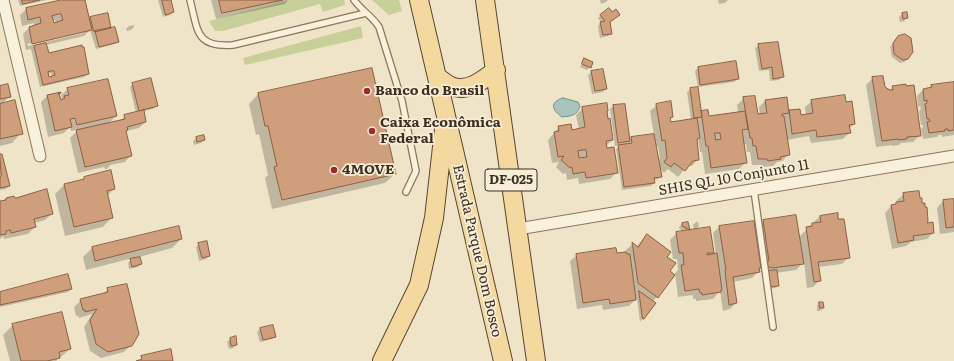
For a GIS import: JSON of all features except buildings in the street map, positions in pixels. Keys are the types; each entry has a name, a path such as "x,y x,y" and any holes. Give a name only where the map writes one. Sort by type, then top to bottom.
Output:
{"main road":[{"name":"Estrada Parque Dom Bosco","path":"419,0 503,361"},
{"name":"DF-025","path":"485,0 536,361"},
{"path":"437,77 451,86 462,88 473,86 496,70"},
{"path":"382,361 418,285 434,218 446,115"}],"street":[{"path":"3,0 40,156"},
{"name":"SHIS QL 10 Conjunto 11","path":"518,229 954,156"}],"lane":[{"path":"190,0 199,33 203,39 210,44 215,45 233,45 366,13"},
{"path":"354,0 358,6 374,19 379,27 402,101 416,171 406,192"},
{"path":"754,190 773,327"}],"green space":[{"path":"289,0 344,0 345,5 323,12 320,4 223,31 215,31 209,21"},
{"path":"372,0 399,0 402,11 389,15"},
{"path":"361,26 363,38 245,65 243,58"}],"water":[{"path":"563,98 578,102 580,106 575,114 562,117 556,112 554,109 554,104"}],"place":[{"name":"Banco do Brasil","path":"367,91"},
{"name":"Caixa Econômica Federal","path":"372,131"},
{"name":"4MOVE","path":"334,170"}]}
